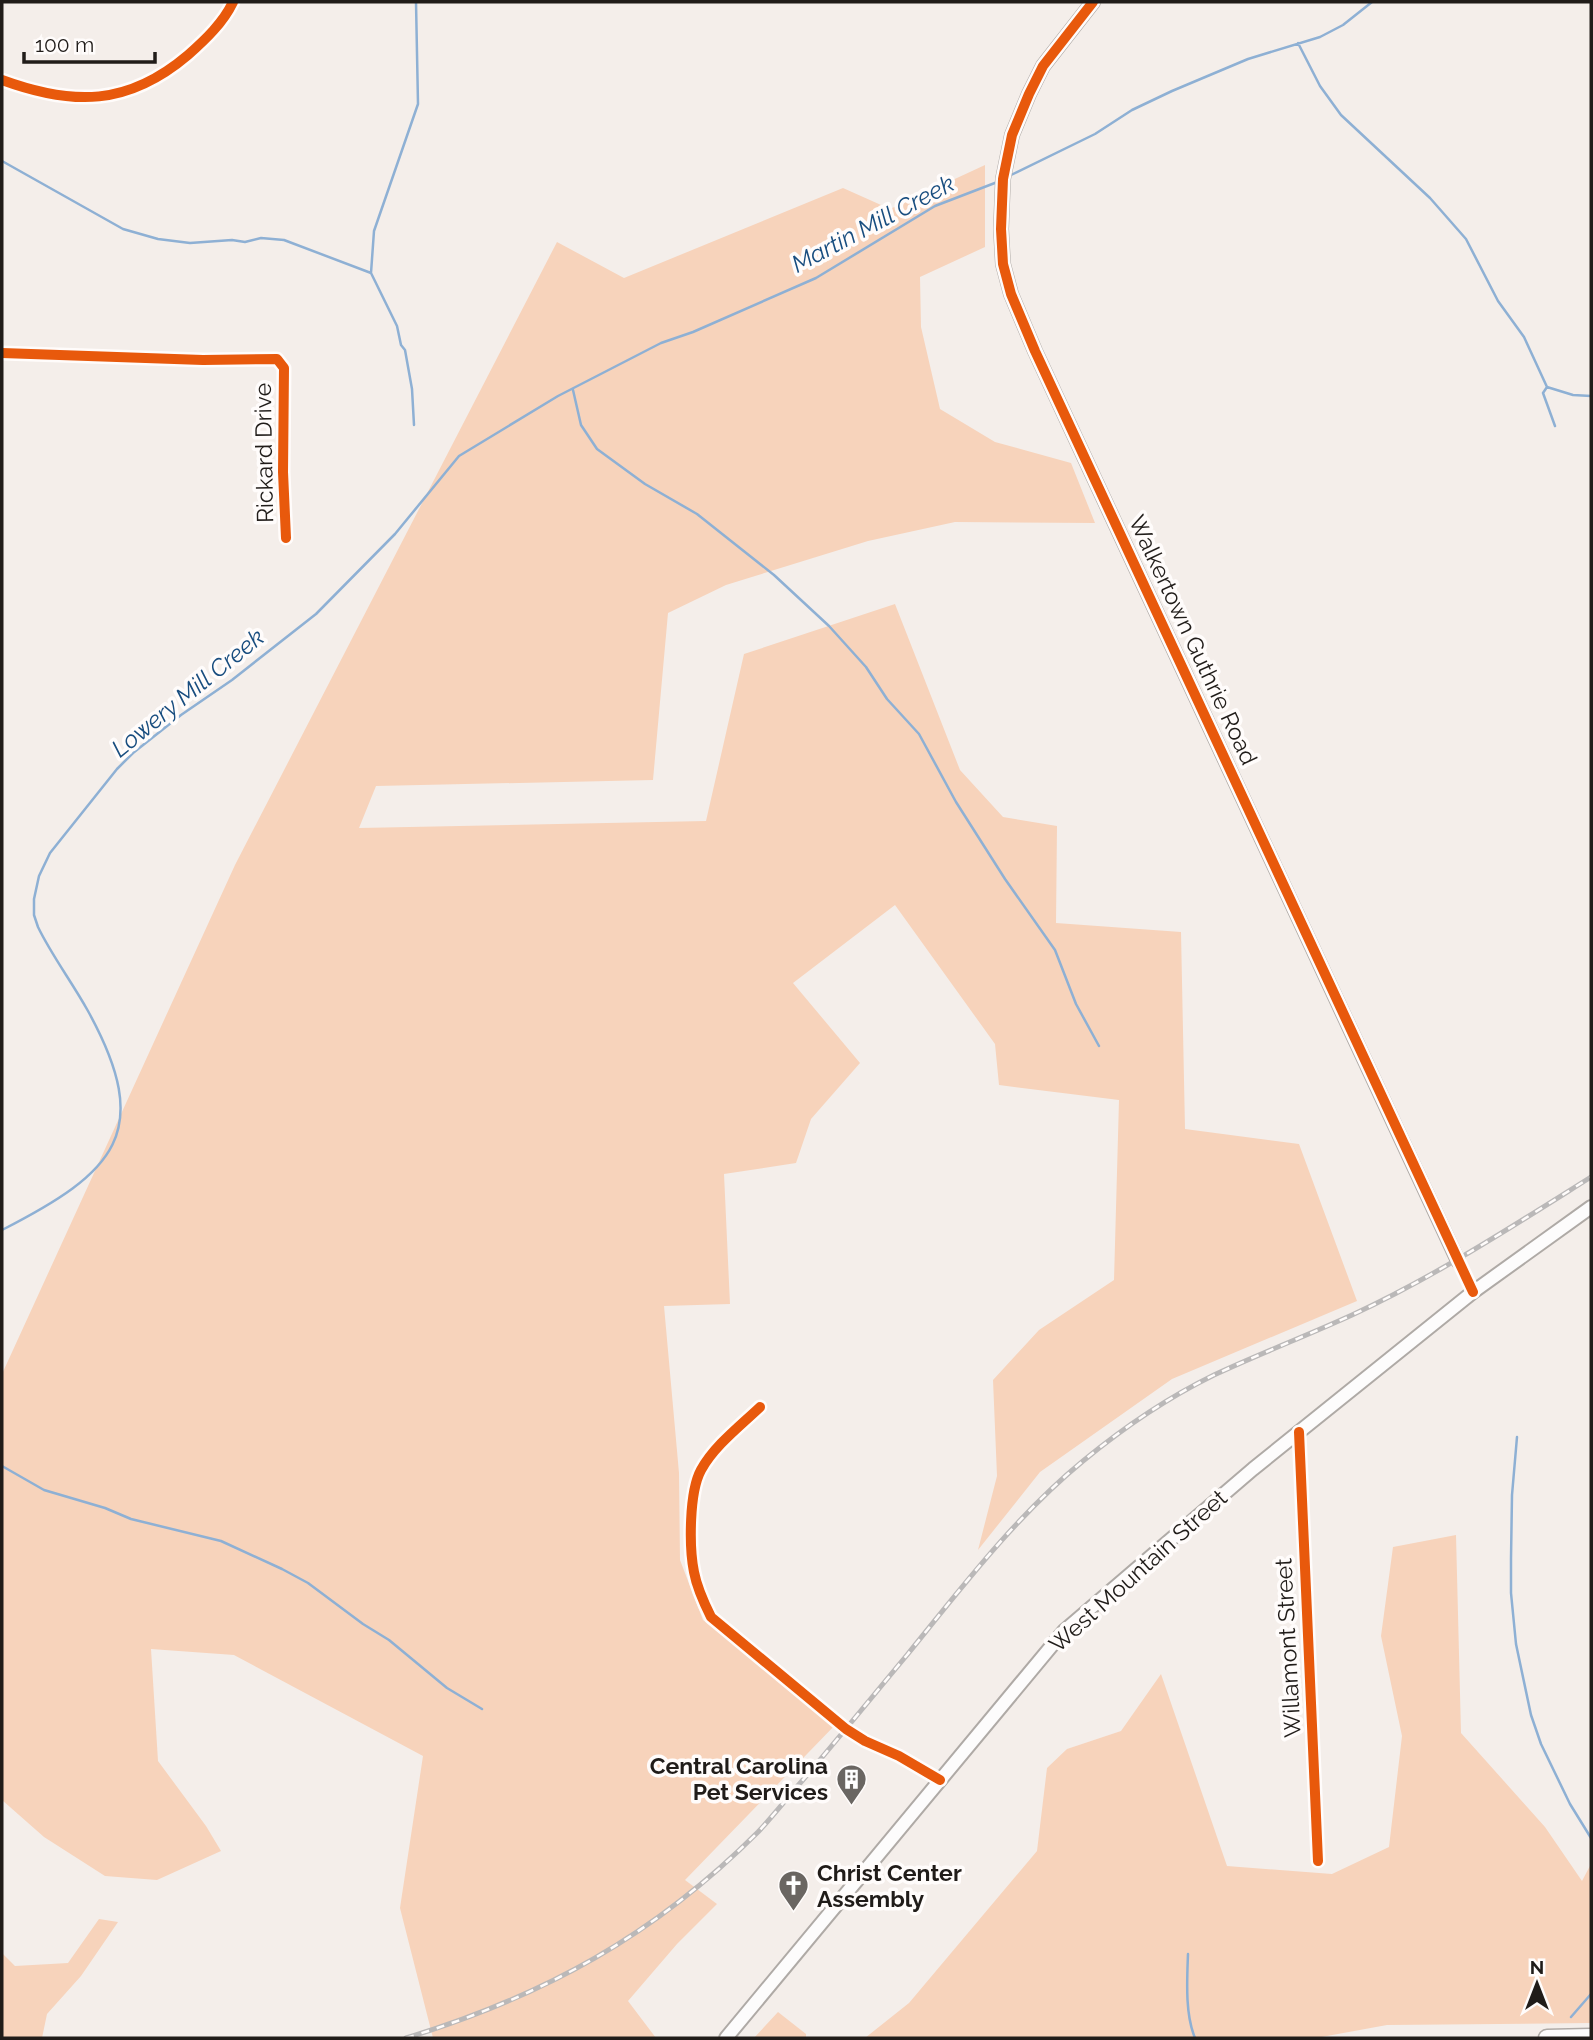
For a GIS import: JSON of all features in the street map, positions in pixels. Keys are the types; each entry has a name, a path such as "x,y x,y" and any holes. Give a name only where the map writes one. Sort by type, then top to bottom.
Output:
{"highway":[{"path":"1548,2038 1591,2037"}],"street":[{"path":"2,80 59,97 99,98 130,90 166,73 203,42 233,2"},
{"name":"Walkertown Guthrie Road","path":"1093,2 1044,66 1012,135 1003,179 1001,229 1003,264 1011,294 1035,351 1473,1292"},
{"name":"Rickard Drive","path":"2,353 203,360 276,359 284,368 286,538"},
{"name":"West Mountain Street","path":"726,2038 1064,1631 1299,1432 1473,1292 1591,1207"},
{"path":"760,1407 718,1448 700,1472 695,1489 692,1550 700,1595 711,1617 846,1729 940,1780"},
{"name":"Willamont Street","path":"1299,1432 1318,1861"}],"shaded area":[{"path":"985,165 985,247 920,277 921,327 940,409 995,442 1071,463 1095,523 955,522 868,541 726,585 668,613 653,780 376,786 359,828 706,821 744,654 895,604 960,770 1003,817 1057,826 1056,923 1181,932 1185,1129 1299,1144 1357,1301 1172,1379 1040,1472 978,1550 997,1476 993,1380 1039,1330 1114,1280 1119,1100 999,1085 995,1044 895,905 793,983 860,1063 811,1119 796,1163 724,1174 730,1304 664,1306 679,1473 680,1560 703,1620 838,1722 685,1880 717,1904 677,1944 628,2001 656,2038 433,2038 400,1908 423,1756 234,1655 151,1649 158,1761 221,1851 157,1880 105,1876 44,1837 2,1800 2,1374 235,865 557,242 624,278 843,188 890,209"},
{"path":"1456,1535 1461,1733 1545,1827 1582,1881 1591,1864 1591,2023 1387,2025 1316,2038 865,2038 909,2003 1037,1851 1047,1768 1067,1749 1121,1731 1161,1674 1227,1866 1332,1874 1389,1847 1402,1736 1381,1636 1393,1547"},
{"path":"99,1919 118,1922 81,1976 47,2014 42,2038 2,2038 2,1953 15,1966 68,1963"},
{"path":"778,2012 806,2034 806,2038 754,2038"}],"waterway":[{"name":"Lowery Mill Creek","path":"414,425 412,389 405,350 401,345 397,326 371,273 374,231 418,104 416,2"},
{"name":"Martin Mill Creek","path":"1009,176 1095,134 1132,110 1172,91 1248,59 1320,37 1343,25 1372,2"},
{"path":"1298,43 1320,86 1341,115 1430,198 1466,239 1498,301 1524,337 1547,387 1543,393 1555,426"},
{"path":"2,161 123,229 158,239 190,243 232,240 245,242 261,238 284,240 371,273"},
{"name":"Lowery Mill Creek","path":"2,1230 73,1188 97,1167 113,1144 120,1119 119,1089 108,1053 88,1011 44,938 34,915 39,876 50,853 117,769 181,715 232,680 316,614 395,534 459,456 558,396 661,343 693,332 816,278 935,206 1000,181"},
{"path":"1547,387 1573,395 1591,396"},
{"path":"573,390 581,425 597,449 645,484 697,514 774,575 829,626 866,667 887,699 919,734 956,802 1055,950 1076,1004 1099,1046"},
{"path":"1517,1437 1512,1495 1511,1559 1516,1644 1531,1715 1541,1744 1570,1804 1591,1838"},
{"path":"2,1466 44,1490 105,1508 131,1519 221,1541 282,1569 308,1583 389,1640 447,1688 482,1709"},
{"path":"1188,1954 1188,2008 1195,2038"},
{"path":"1571,2017 1591,1994"}],"railway":[{"path":"406,2038 505,2003 551,1982 638,1931 719,1869 769,1820 1012,1529 1058,1482 1114,1437 1162,1404 1214,1375 1352,1315 1414,1284 1591,1177"}],"cycle path":[{"path":"2,80 53,94 76,97 122,92 166,72 188,55 219,24 233,2"},
{"path":"1093,2 1043,66 1012,135 1003,179 1001,229 1003,264 1011,294 1035,351 1473,1292"},
{"path":"2,353 203,360 277,359 284,368 283,472 286,538"},
{"path":"760,1407 713,1453 697,1480 691,1520 692,1561 697,1584 708,1612 846,1729 940,1780"},
{"path":"1299,1432 1318,1861"}],"place":[{"name":"Central Carolina Pet Services","path":"851,1806"},
{"name":"Christ Center Assembly","path":"794,1913"}]}
